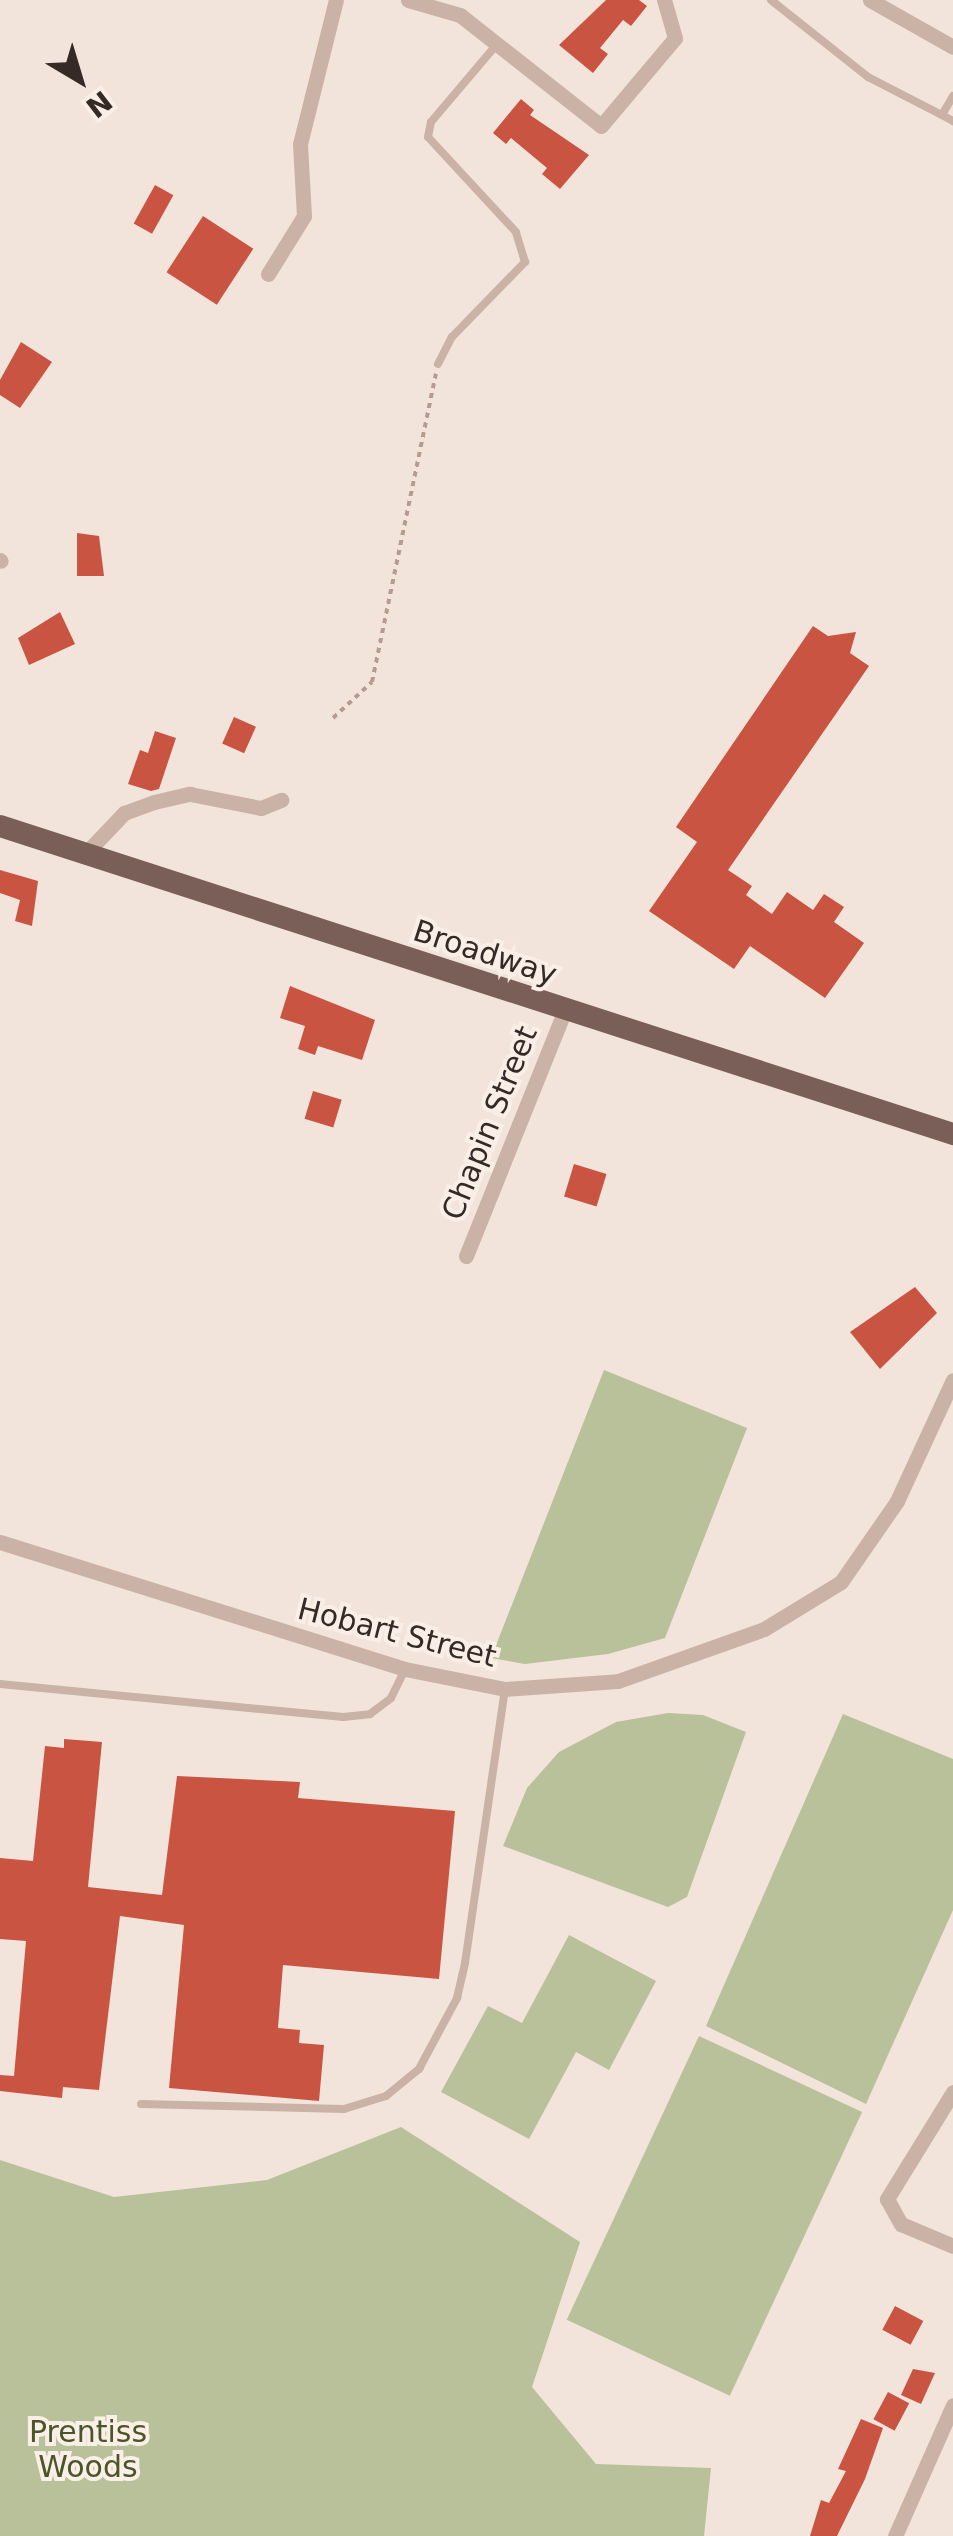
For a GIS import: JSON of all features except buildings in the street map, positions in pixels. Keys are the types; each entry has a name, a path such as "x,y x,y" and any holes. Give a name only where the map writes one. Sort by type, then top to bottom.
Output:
{"main road":[{"name":"Broadway","path":"0,826 953,1134"}],"street":[{"path":"268,274 304,216 300,144 336,0"},
{"path":"408,0 430,3 460,15 601,126 675,38 664,0"},
{"path":"870,0 953,48"},
{"path":"85,854 124,813 154,802 190,794 261,808 281,800"},
{"name":"Chapin Street","path":"466,1256 564,1010"},
{"name":"Hobart Street","path":"0,1542 405,1669 505,1689 618,1681 764,1629 841,1582 897,1501 953,1380"},
{"path":"952,2094 887,2199 902,2224 953,2246"},
{"path":"895,2536 953,2405"}],"lane":[{"path":"771,0 868,77 953,121"},
{"path":"438,364 452,337 524,262 516,232 428,137 431,122 498,43"},
{"path":"942,115 953,96"},
{"path":"0,1684 343,1717 370,1714 391,1698 405,1669"},
{"path":"141,2104 344,2109 386,2096 419,2069 457,1998 465,1963 505,1689"}],"path":[{"path":"332,718 372,682 438,364"}],"green space":[{"path":"604,1370 747,1428 665,1638 608,1654 525,1664 491,1658"},
{"path":"668,1713 703,1715 746,1732 687,1897 668,1907 503,1846 527,1788 559,1752 616,1722"},
{"path":"843,1714 953,1759 953,1910 866,2104 706,2026"},
{"path":"569,1935 656,1981 609,2070 576,2052 529,2139 441,2092 488,2006 522,2023"},
{"path":"699,2036 862,2112 730,2396 567,2320"},
{"name":"Prentiss Woods","path":"401,2127 580,2242 532,2387 596,2464 711,2468 704,2536 0,2536 0,2160 114,2197 267,2180"}]}
